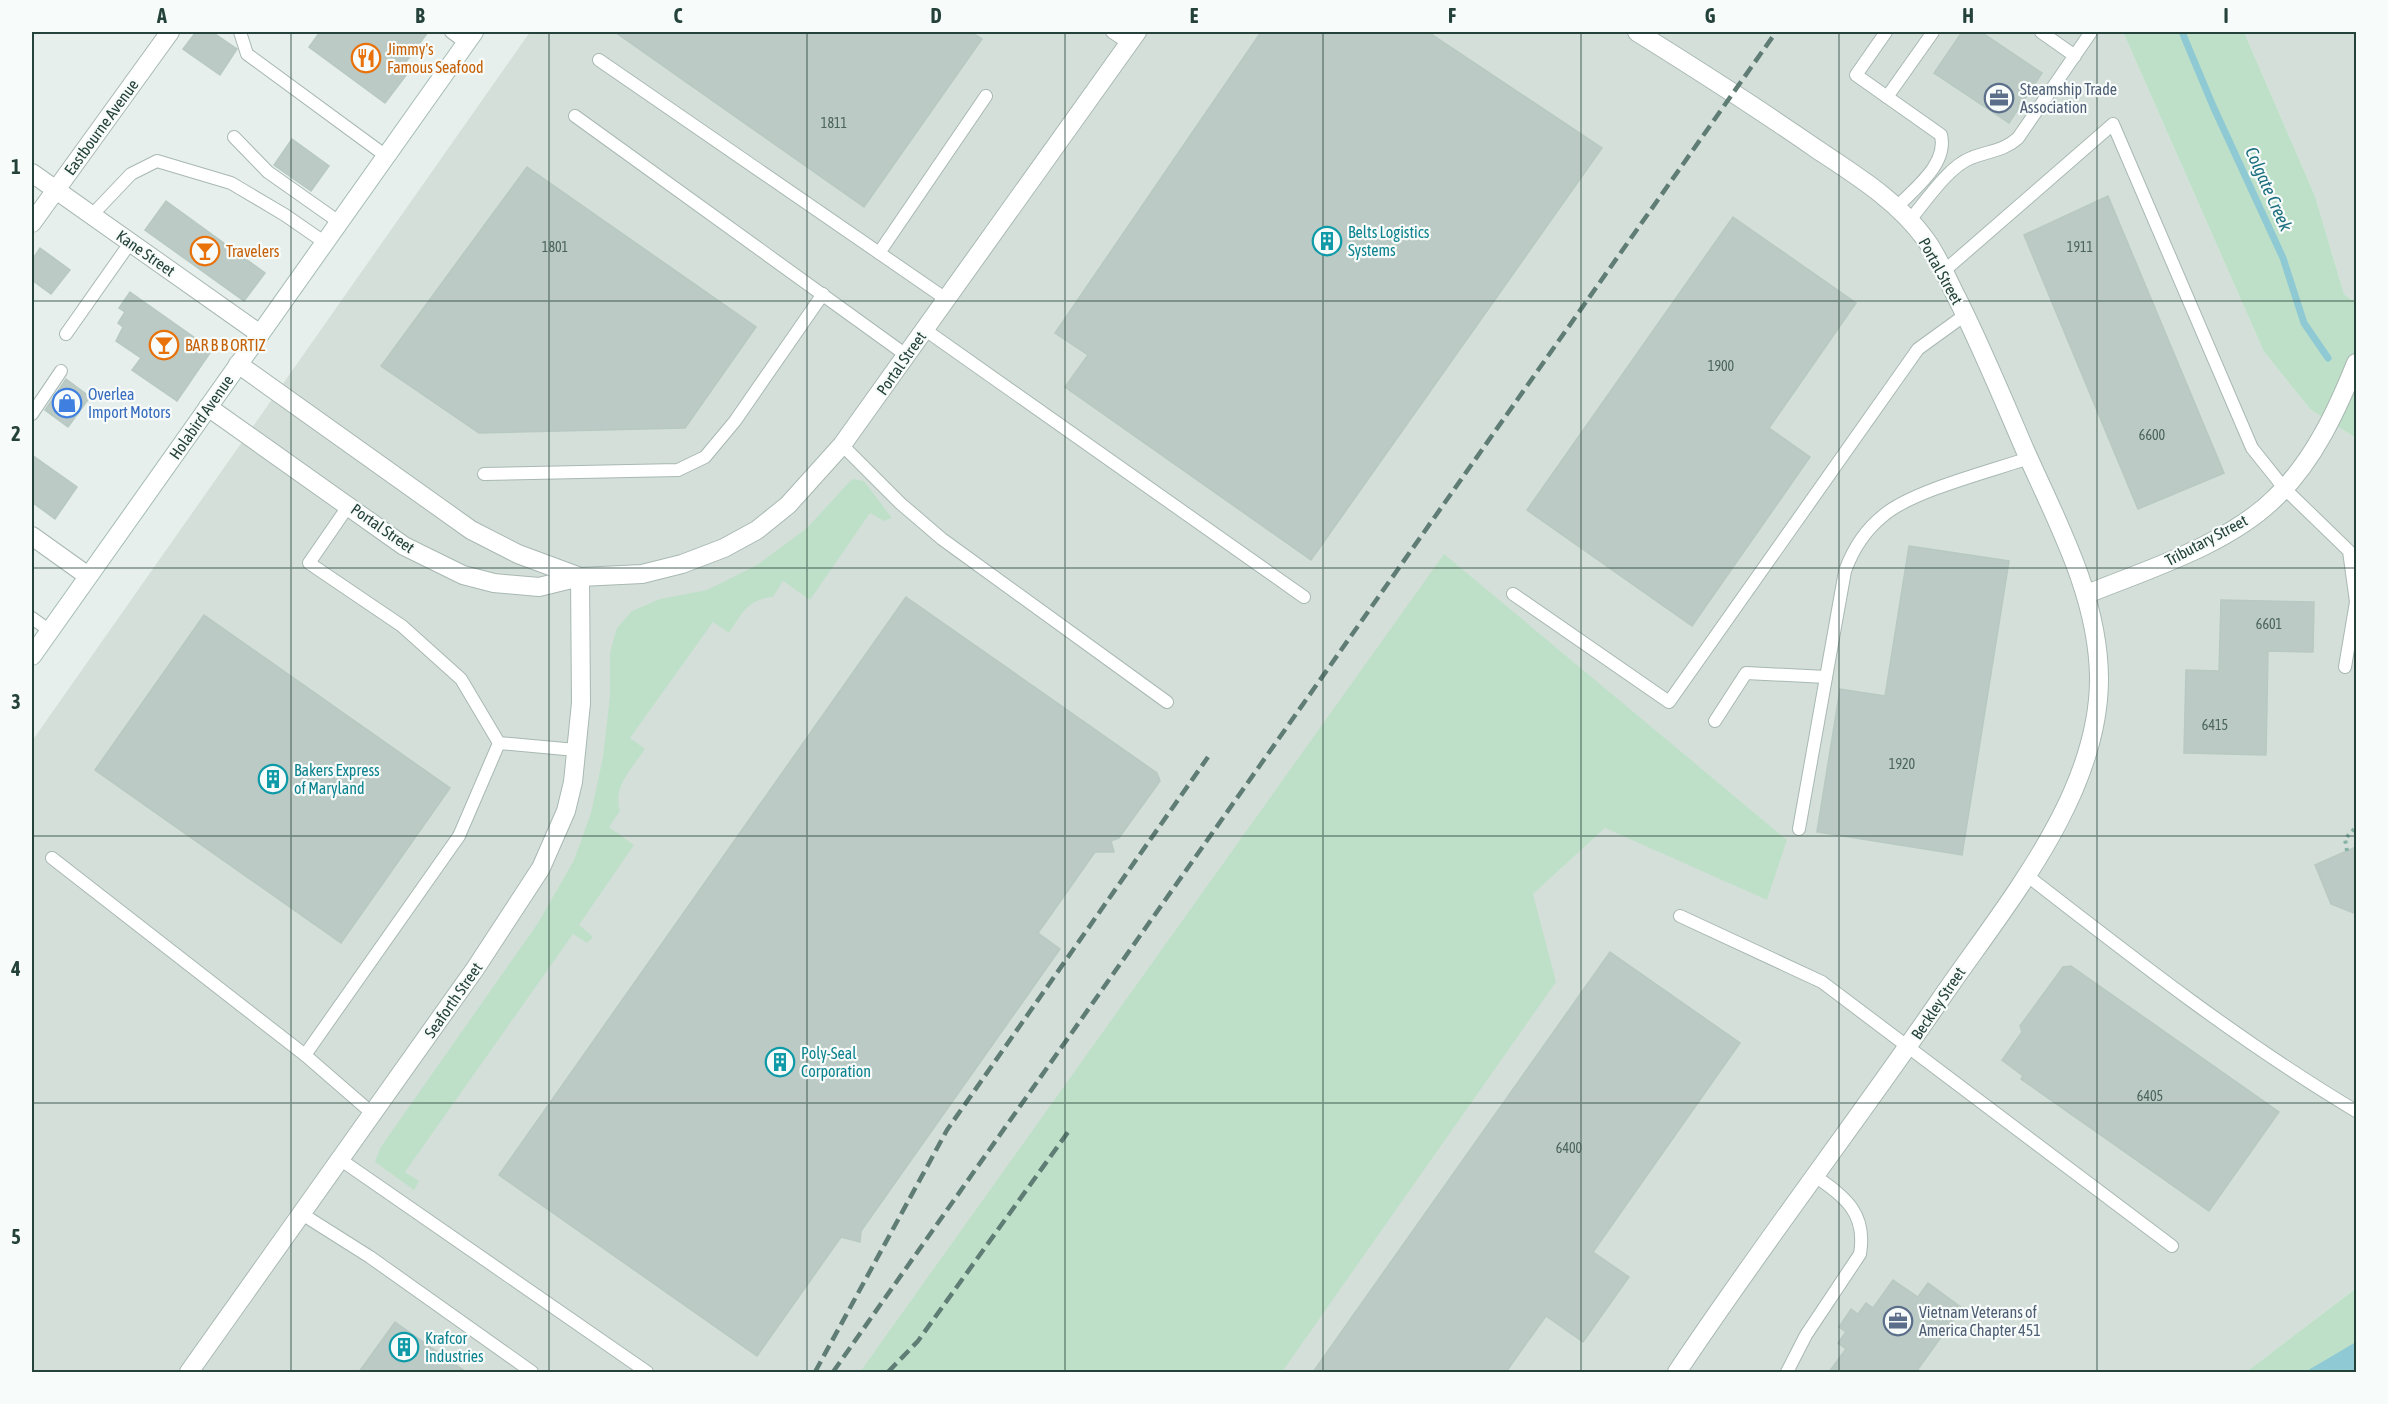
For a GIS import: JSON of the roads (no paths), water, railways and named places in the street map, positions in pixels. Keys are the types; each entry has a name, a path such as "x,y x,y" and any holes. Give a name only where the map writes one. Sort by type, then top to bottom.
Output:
{"street":[{"name":"Eastbourne Avenue","path":"32,223 170,32"},
{"name":"Portal Street","path":"1637,32 1753,105 1875,189 1926,239 1965,315 2087,594"},
{"name":"Holabird Avenue","path":"32,656 386,156 464,35"},
{"name":"Portal Street","path":"208,407 404,546 463,575 494,583 539,587 580,578 642,574 682,564 724,548 757,530 788,505 842,445 1132,37"},
{"name":"Kane Street","path":"32,173 260,334"},
{"name":"Tributary Street","path":"2087,594 2218,538 2261,510 2284,488 2338,407 2356,363"},
{"name":"Portal Street","path":"238,364 471,530 518,554 580,578"},
{"path":"32,536 88,576"},
{"name":"Seaforth Street","path":"189,1372 475,969 541,868 566,811 573,782 581,703 580,578"},
{"name":"Beckley Street","path":"1677,1372 1908,1047 2025,874 2064,811 2084,765 2095,726 2099,676 2087,594"}],"lane":[{"path":"240,32 247,54 386,156"},
{"path":"1112,32 1132,37"},
{"path":"1886,32 1856,75 1941,135 1943,144 1941,157 1903,214"},
{"path":"1887,97 1933,32"},
{"path":"2041,32 2075,56"},
{"path":"1903,214 1957,167 1972,158 2004,148 2018,138 2091,32"},
{"path":"599,60 946,299"},
{"path":"879,253 986,96"},
{"path":"575,116 906,355"},
{"path":"1944,272 2113,124 2252,447 2284,488 2349,551 2356,602 2345,667"},
{"path":"234,137 268,172 339,222"},
{"path":"92,215 131,174 157,161 231,183 285,215 324,242"},
{"path":"66,333 130,243"},
{"path":"484,474 678,470 690,466 705,457 735,421 823,294"},
{"path":"1513,594 1668,702 1918,349 1965,315"},
{"path":"924,329 1304,597"},
{"path":"32,414 61,371"},
{"path":"842,445 900,503 942,539 1167,702"},
{"path":"1799,830 1845,571 1853,549 1885,513 1919,496 2029,458"},
{"path":"349,505 309,563 402,626 461,679 499,743"},
{"path":"32,618 50,631"},
{"path":"1715,721 1746,673 1826,677"},
{"path":"499,743 576,750"},
{"path":"305,1055 459,836 499,743"},
{"path":"52,858 305,1055 373,1114"},
{"path":"2025,874 2196,1006 2248,1043 2356,1111"},
{"path":"1680,916 1822,982 2172,1246"},
{"path":"341,1160 647,1372"},
{"path":"1787,1372 1806,1335 1860,1254 1862,1243 1859,1221 1851,1204 1815,1176"},
{"path":"302,1214 370,1257 532,1372"}],"water":[{"path":"2356,1342 2356,1372 2305,1372"}],"waterway":[{"name":"Colgate Creek","path":"2182,32 2213,106 2283,258 2304,323 2328,358"}],"railway":[{"path":"833,1372 1776,32"},
{"path":"815,1372 947,1130 1208,757"},
{"path":"888,1372 918,1341 1068,1132"}],"place":[{"name":"Jimmy's Famous Seafood","path":"366,58"},
{"name":"Steamship Trade Association","path":"1999,98"},
{"name":"Belts Logistics Systems","path":"1327,241"},
{"name":"Travelers","path":"205,251"},
{"name":"BAR B B ORTIZ","path":"164,345"},
{"name":"Overlea Import Motors","path":"67,403"},
{"name":"Bakers Express of Maryland","path":"273,779"},
{"name":"Poly-Seal Corporation","path":"780,1062"},
{"name":"Vietnam Veterans of America Chapter 451","path":"1898,1321"},
{"name":"Krafcor Industries","path":"404,1347"}]}
